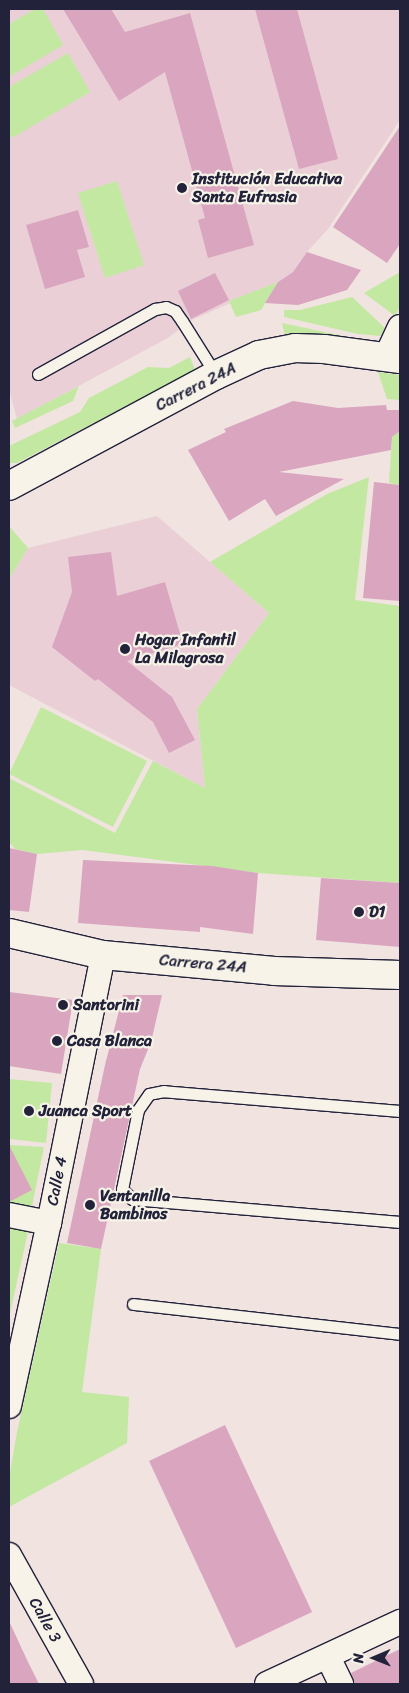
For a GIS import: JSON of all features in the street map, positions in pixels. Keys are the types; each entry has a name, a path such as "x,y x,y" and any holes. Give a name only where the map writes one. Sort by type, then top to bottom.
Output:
{"street":[{"path":"393,358 400,327"},
{"name":"Carrera 24A","path":"9,486 216,375 259,355 295,348 324,349 393,358"},
{"name":"Carrera 24A","path":"9,933 103,955 274,971 400,975"},
{"name":"Calle 4","path":"9,1406 49,1222 103,955"},
{"path":"9,1215 49,1222"},
{"name":"Calle 3","path":"9,1555 81,1684"},
{"path":"267,1684 400,1622"},
{"path":"328,1657 341,1684"}],"lane":[{"path":"38,374 154,309 166,307 175,311 216,375"},
{"path":"400,1111 164,1091 149,1094 138,1110 122,1189 132,1199 400,1222"},
{"path":"133,1304 400,1334"}],"shaded area":[{"name":"Institución Educativa Santa Eufrasia","path":"9,9 400,9 400,120 328,229 307,252 293,272 278,282 192,320 168,338 17,419 9,390"},
{"name":"Hogar Infantil La Milagrosa","path":"157,516 269,613 197,709 205,788 9,685 9,579 28,548"}],"green space":[{"path":"35,9 43,9 63,45 9,77 9,24"},
{"path":"68,53 90,92 12,138 9,132 9,87"},
{"path":"117,181 144,265 105,278 78,193"},
{"path":"400,272 400,306 395,316 364,293"},
{"path":"278,282 261,310 236,317 229,301"},
{"path":"352,297 385,328 380,336 358,334 284,317 284,310 300,310"},
{"path":"282,323 343,336 285,336"},
{"path":"190,357 195,370 17,463 9,463 9,446 80,412 89,398 148,367 169,368"},
{"path":"378,372 400,375 400,400 387,399"},
{"path":"79,386 73,401 15,428 12,421"},
{"path":"400,431 400,485 389,483 392,437"},
{"path":"369,477 355,600 400,606 400,883 258,873 83,850 37,854 15,849 9,842 9,778 115,833 153,761 205,788 197,709 269,613 210,562 327,494"},
{"path":"9,526 28,548 9,579"},
{"path":"41,707 147,761 113,827 9,774"},
{"name":"Juanca Sport","path":"9,1079 52,1083 46,1143 9,1139"},
{"path":"9,1145 44,1147 32,1206 9,1203"},
{"path":"9,1223 29,1227 9,1318"},
{"path":"59,1243 101,1249 82,1392 129,1397 127,1443 9,1507 9,1478 17,1432"}],"building":[{"path":"63,9 111,9 125,32 190,13 254,245 208,258 198,220 205,218 165,72 119,101"},
{"path":"255,9 297,9 338,159 299,169"},
{"path":"400,126 400,244 387,263 333,227"},
{"path":"78,210 89,247 77,250 85,277 45,289 26,225"},
{"path":"307,252 361,270 347,290 298,305 265,303 278,282 293,272"},
{"path":"215,273 229,300 191,319 178,291"},
{"path":"293,401 338,408 386,405 387,410 400,410 400,431 392,437 391,450 279,472 344,479 276,516 265,499 229,521 188,450 226,432 224,429"},
{"path":"374,482 400,485 400,601 363,598"},
{"path":"111,552 117,596 165,582 183,644 127,661 172,697 195,740 169,753 153,722 98,679 95,681 52,647 72,592 68,557"},
{"path":"9,848 37,854 29,912 9,910"},
{"path":"83,860 212,866 258,873 253,934 200,927 200,932 78,923"},
{"name":"D1","path":"321,878 400,883 400,947 316,940"},
{"path":"9,992 73,1000 61,1074 9,1066"},
{"path":"123,995 162,995 151,1042 140,1069 101,1249 67,1243 105,1065"},
{"path":"9,1145 32,1190 9,1202"},
{"path":"225,1425 312,1612 236,1648 149,1461"},
{"path":"9,1621 28,1662 39,1684 9,1684"},
{"path":"400,1649 400,1684 355,1684 351,1673"}],"place":[{"name":"Institución Educativa Santa Eufrasia","path":"182,188"},
{"name":"Hogar Infantil La Milagrosa","path":"125,649"},
{"name":"D1","path":"359,912"},
{"name":"Santorini","path":"63,1005"},
{"name":"Casa Blanca","path":"57,1041"},
{"name":"Juanca Sport","path":"29,1111"},
{"name":"Ventanilla Bambinos","path":"90,1205"}]}
